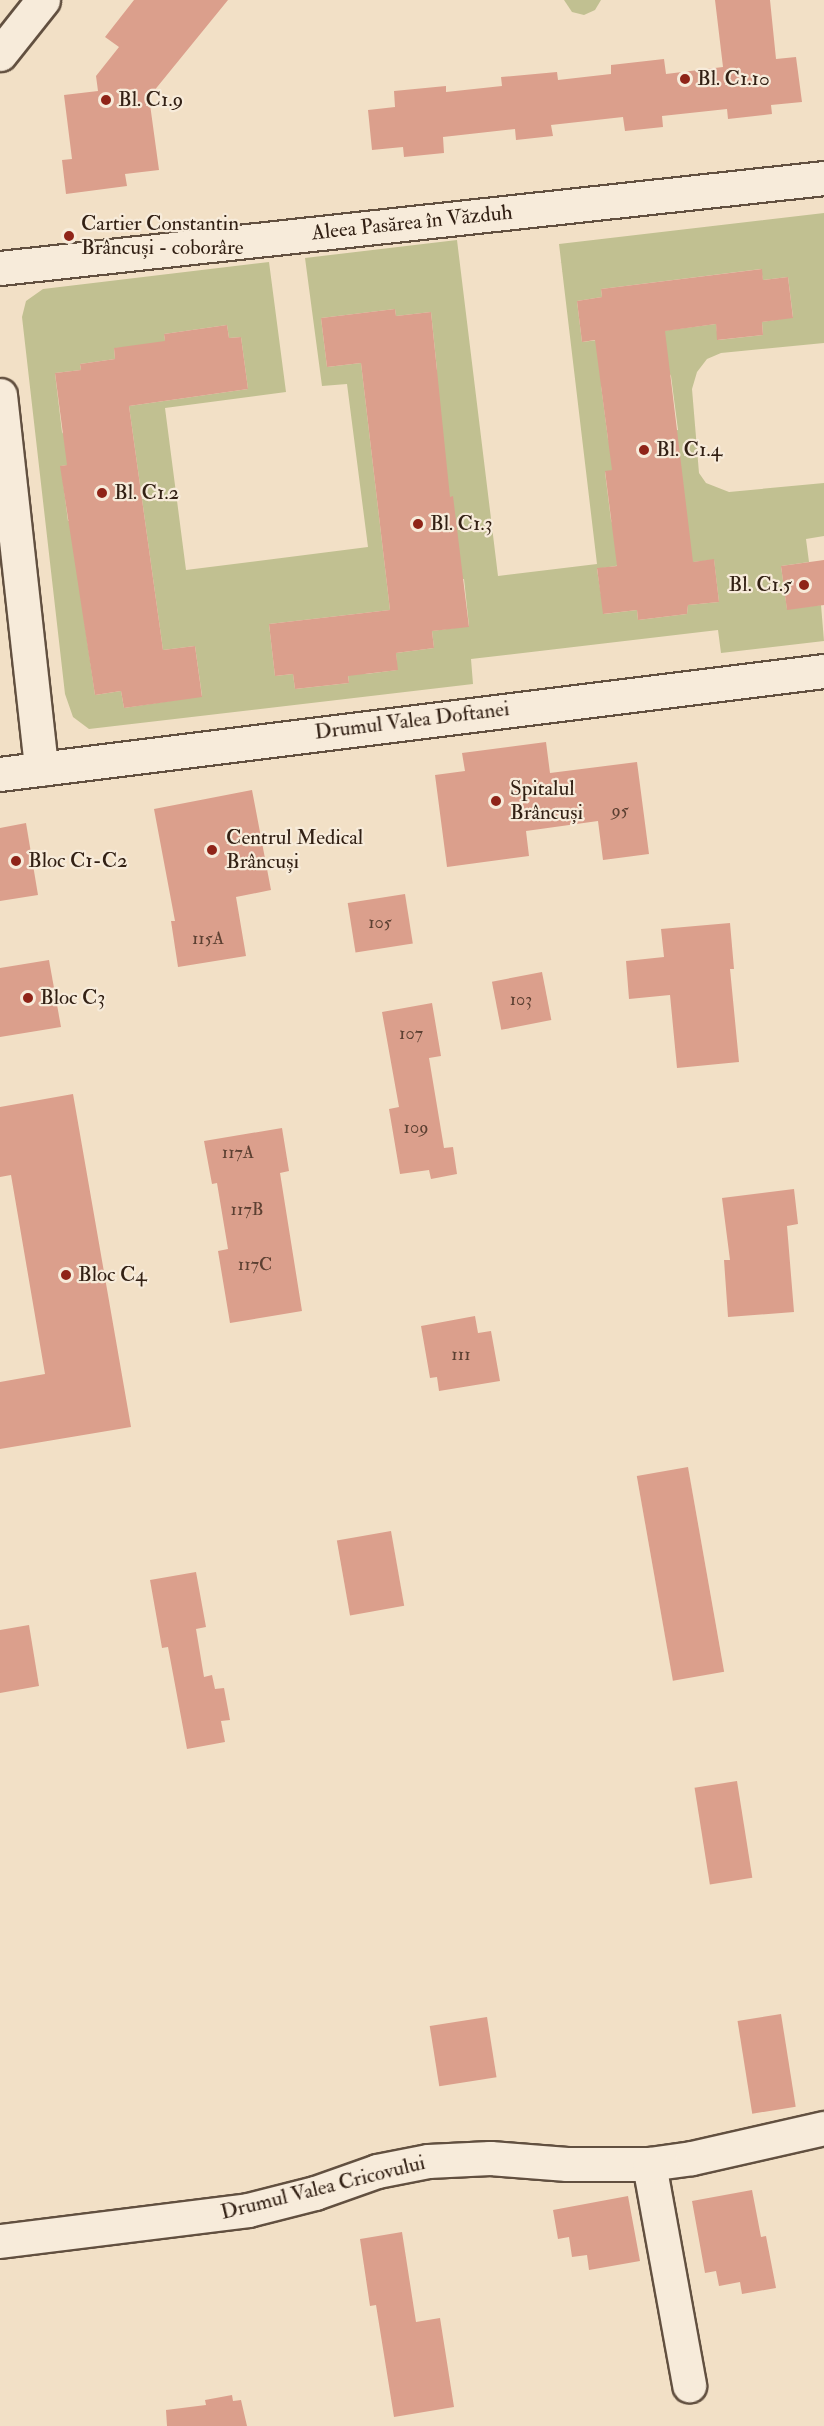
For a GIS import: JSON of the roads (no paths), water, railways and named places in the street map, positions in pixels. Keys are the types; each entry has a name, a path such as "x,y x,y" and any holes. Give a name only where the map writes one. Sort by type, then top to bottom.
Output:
{"street":[{"path":"0,54 43,0"},
{"name":"Aleea Pasărea în Văzduh","path":"0,268 824,178"},
{"path":"0,395 42,769"},
{"name":"Drumul Valea Doftanei","path":"0,774 824,671"},
{"name":"Drumul Valea Cricovului","path":"0,2241 248,2210 315,2193 377,2171 428,2161 490,2158 567,2164 649,2164 692,2158 824,2128"},
{"path":"649,2164 689,2385"}],"place":[{"name":"Bl. C1.10","path":"685,79"},
{"name":"Bl. C1.9","path":"106,100"},
{"name":"Cartier Constantin Brâncuși - coborâre","path":"69,236"},
{"name":"Bl. C1.4","path":"644,450"},
{"name":"Bl. C1.2","path":"102,493"},
{"name":"Bl. C1.3","path":"418,524"},
{"name":"Bl. C1.5","path":"804,585"},
{"name":"Spitalul Brâncuși","path":"496,801"},
{"name":"Centrul Medical Brâncuși","path":"212,850"},
{"name":"Bloc C1-C2","path":"16,861"},
{"name":"Bloc C3","path":"28,998"},
{"name":"Bloc C4","path":"66,1275"}]}
